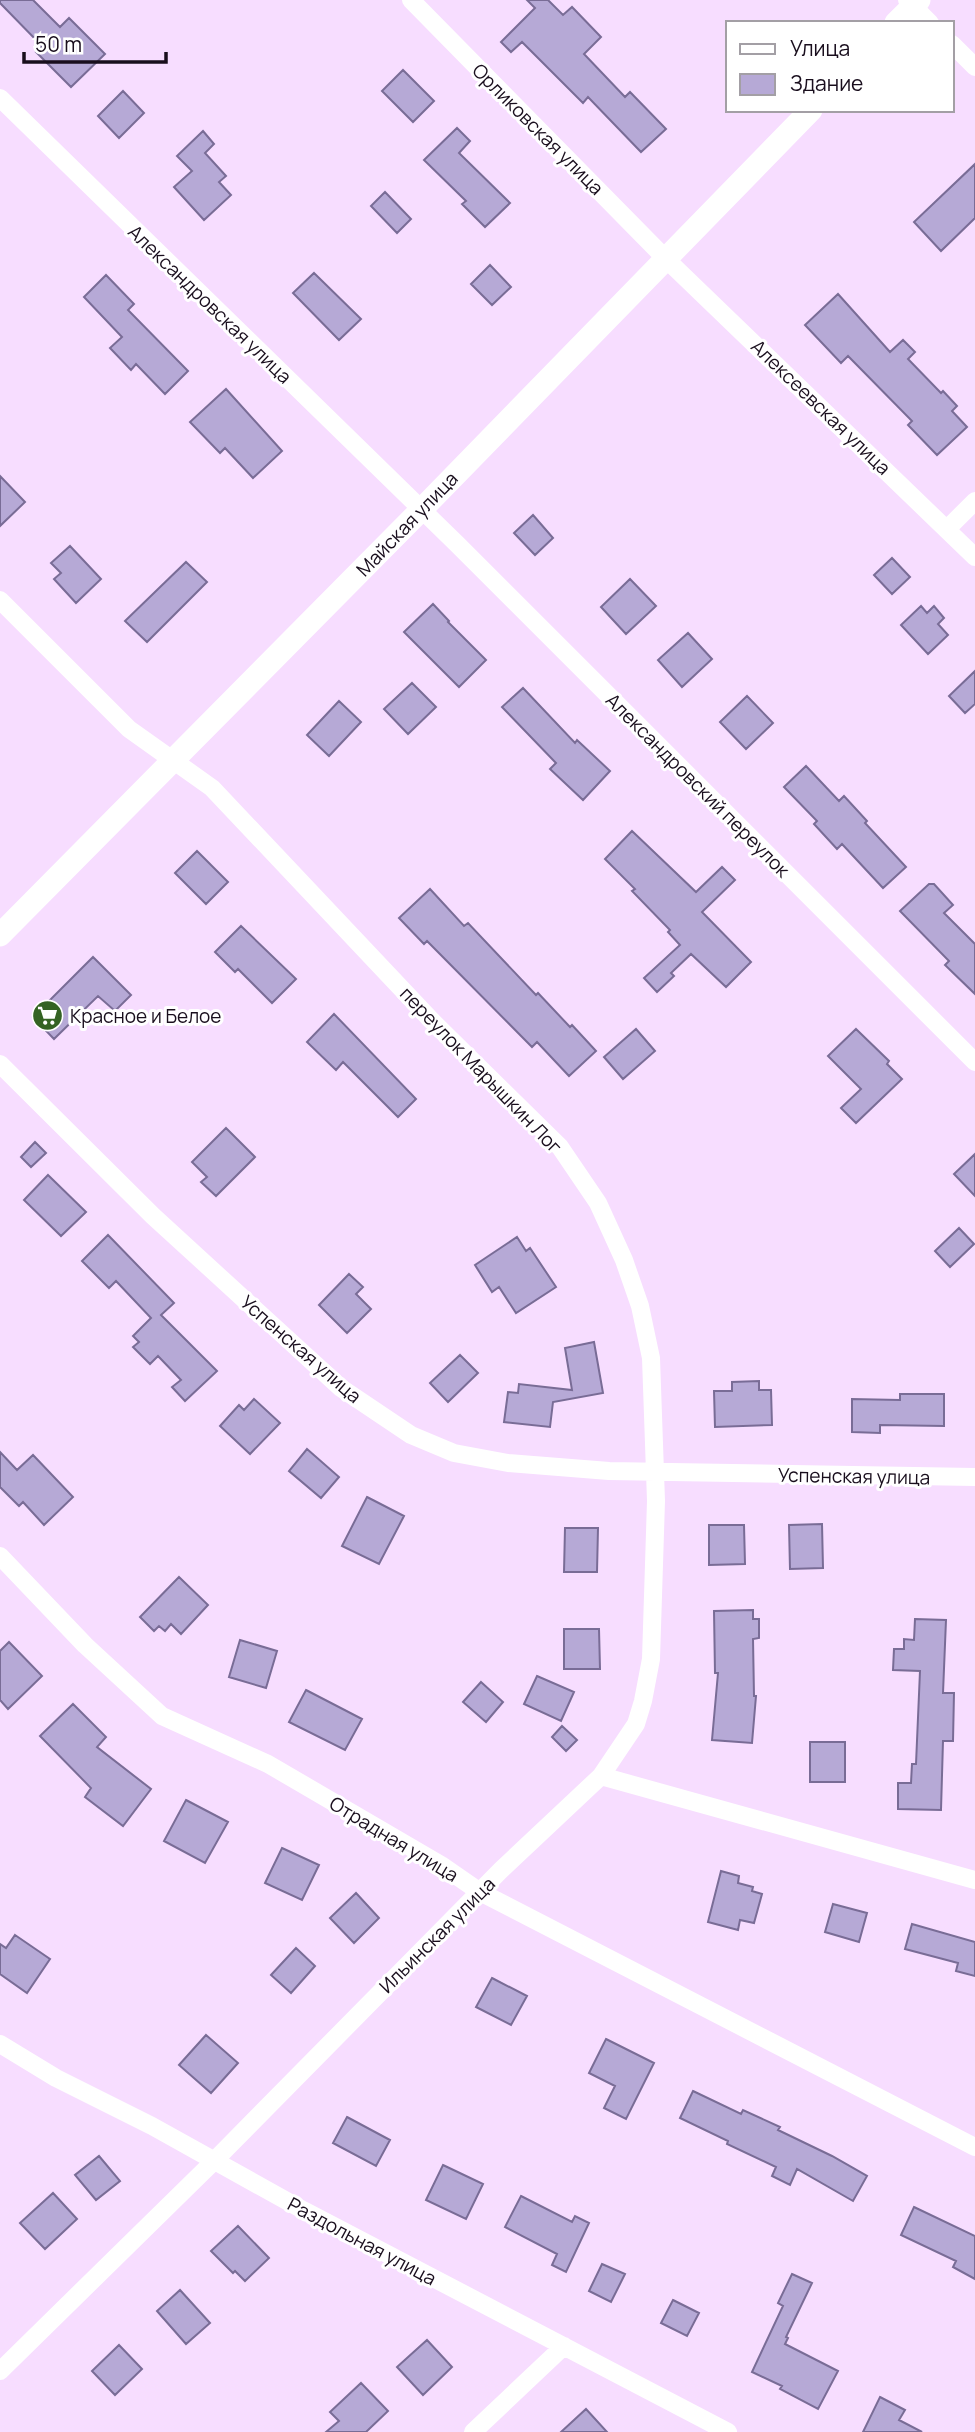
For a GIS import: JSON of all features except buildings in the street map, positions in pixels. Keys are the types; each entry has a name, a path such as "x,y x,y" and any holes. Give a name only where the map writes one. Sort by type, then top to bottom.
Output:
{"street":[{"name":"Орликовская улица","path":"411,0 666,259"},
{"path":"899,21 913,2 928,21"},
{"path":"954,46 975,67"},
{"name":"Александровская улица","path":"0,99 421,510"},
{"name":"Майская улица","path":"0,935 421,510 809,112"},
{"name":"Алексеевская улица","path":"666,259 975,557"},
{"path":"947,529 975,501"},
{"name":"Александровский переулок","path":"421,510 975,1062"},
{"name":"переулок Марышкин Лог","path":"0,600 129,729 212,788 432,1021 560,1147 598,1203 624,1260 646,1332 651,1359 655,1471 651,1659 636,1724 601,1776"},
{"name":"Успенская улица","path":"0,1064 153,1216 341,1388 411,1435 454,1452 508,1463 609,1471 975,1477"},
{"name":"Отрадная улица","path":"0,1556 85,1645 162,1717 268,1764 441,1865 480,1892 975,2147"},
{"path":"601,1776 975,1880"},
{"name":"Ильинская улица","path":"0,2371 213,2162 480,1892 601,1776"},
{"name":"Раздольная улица","path":"0,2044 56,2078 152,2126 213,2162 728,2432"},
{"path":"473,2432 564,2346"}],"place":[{"name":"Красное и Белое","path":"47,1016"}]}
